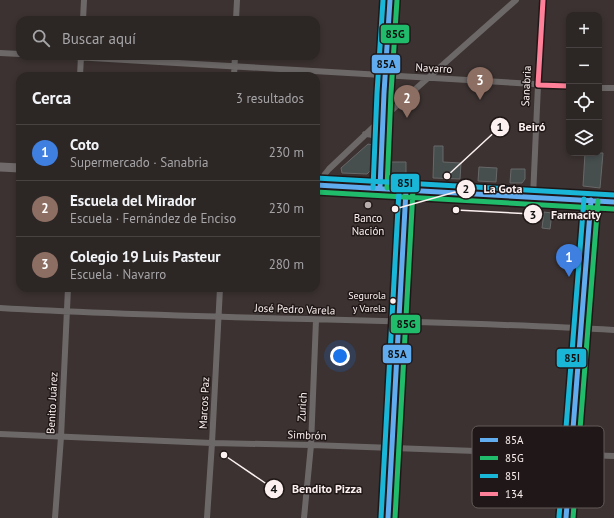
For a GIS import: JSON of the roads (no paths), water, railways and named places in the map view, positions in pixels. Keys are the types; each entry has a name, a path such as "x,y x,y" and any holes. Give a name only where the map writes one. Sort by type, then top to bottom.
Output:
{"street":[{"path":"83,16 84,0"},
{"path":"236,16 237,0"},
{"path":"380,188 390,0"},
{"path":"320,182 329,168 365,134 516,0"},
{"name":"Sanabria","path":"534,197 543,0"},
{"path":"0,53 16,54"},
{"path":"80,72 81,60"},
{"name":"Navarro","path":"127,60 318,72"},
{"path":"234,72 235,60"},
{"name":"Navarro","path":"320,72 429,77 566,86"},
{"path":"602,88 614,88"},
{"path":"365,134 378,137 382,142"},
{"path":"0,167 16,168"},
{"path":"320,185 614,202"},
{"path":"388,518 406,190"},
{"path":"573,426 591,200"},
{"name":"Benito Juárez","path":"55,518 61,437 68,292"},
{"name":"Marcos Paz","path":"207,518 220,292"},
{"name":"José Pedro Varela","path":"0,308 67,312 614,330"},
{"name":"Zurich","path":"304,518 311,445 316,320"},
{"name":"Simbrón","path":"0,434 212,443 472,451"},
{"name":"Simbrón","path":"604,456 614,456"},
{"path":"566,518 567,508"}],"place":[{"name":"Colegio 19 Luis Pasteur","path":"480,100"},
{"name":"Escuela del Mirador","path":"407,118"},
{"name":"Beiró","path":"447,176"},
{"name":"Banco Nación","path":"368,205"},
{"name":"La Gota","path":"395,209"},
{"name":"Farmacity","path":"456,210"},
{"name":"Coto","path":"569,277"},
{"name":"Segurola y Varela","path":"393,301"},
{"name":"Bendito Pizza","path":"224,455"}]}
